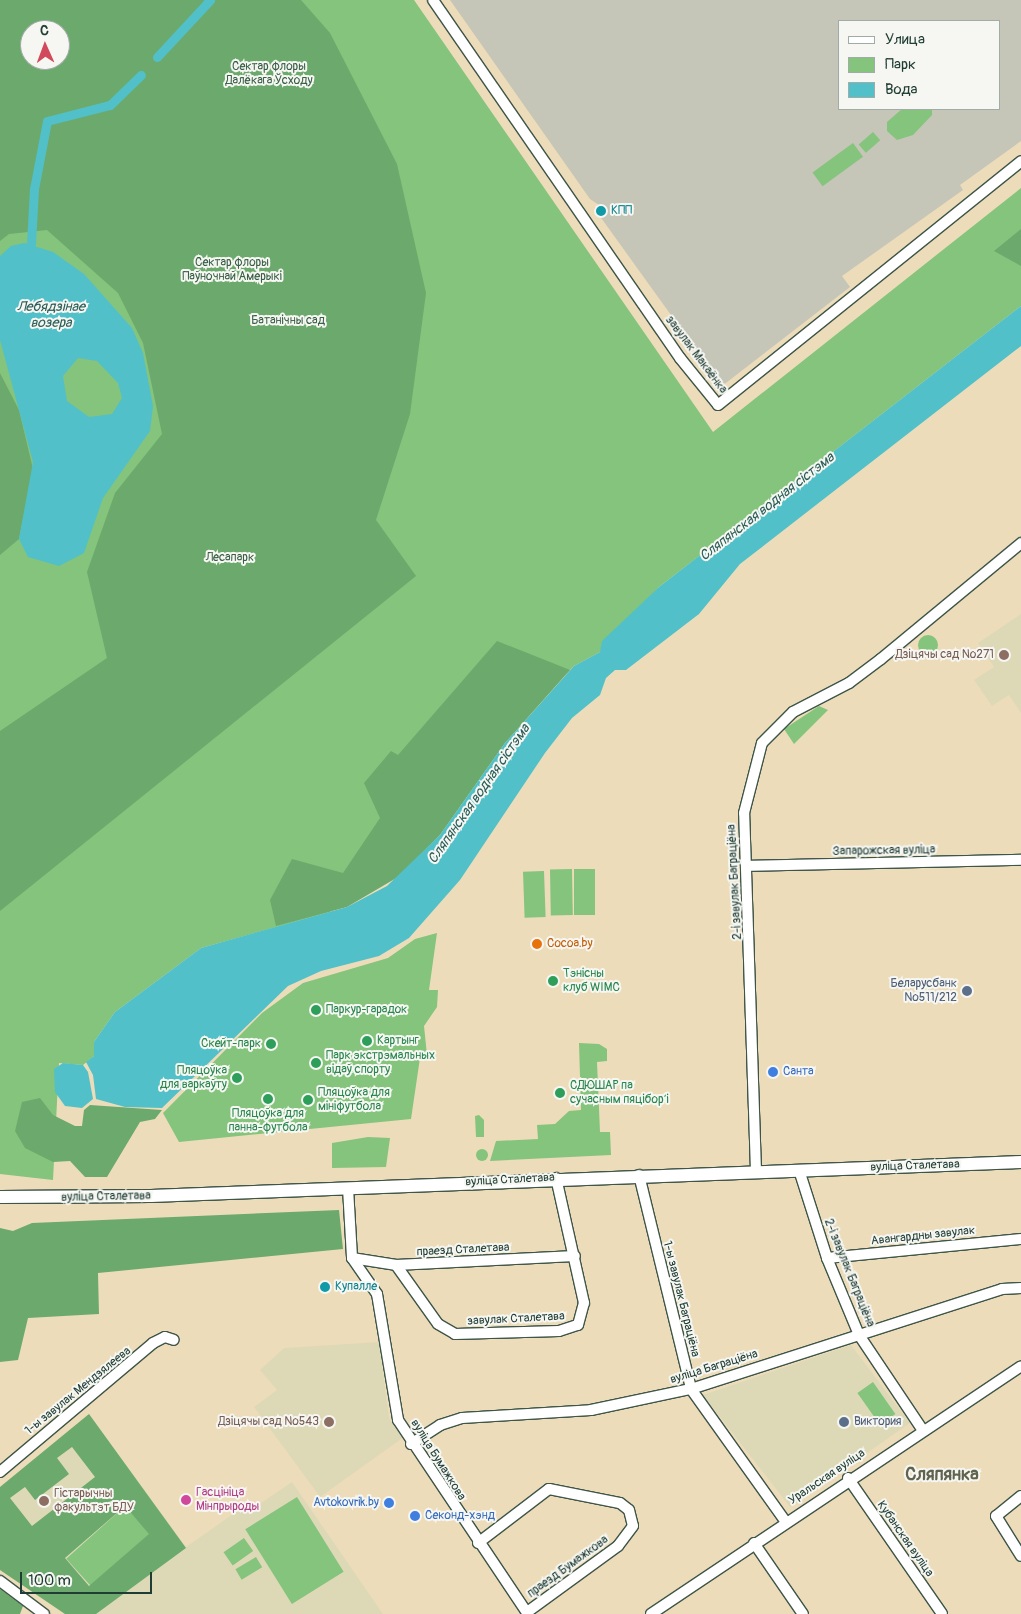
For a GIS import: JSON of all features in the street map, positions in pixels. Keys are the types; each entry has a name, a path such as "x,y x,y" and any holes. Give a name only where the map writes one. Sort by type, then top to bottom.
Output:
{"main road":[{"name":"вуліца Сталетава","path":"0,1196 142,1197 556,1178 1021,1162"}],"street":[{"name":"завулак Макаёнка","path":"433,0 680,358 718,405 1021,161"},
{"name":"2-і завулак Баграціёна","path":"756,1171 744,812 762,743 793,712 849,683 1021,543"},
{"name":"Запарожская вуліца","path":"747,866 1021,860"},
{"name":"2-і завулак Баграціёна","path":"799,1170 827,1258 859,1334 922,1429"},
{"name":"1-ы завулак Баграціёна","path":"639,1175 691,1389 785,1520"},
{"name":"завулак Сталетава","path":"396,1266 444,1330 471,1335 559,1331 578,1325 584,1313 575,1256 556,1178"},
{"path":"348,1188 352,1258"},
{"name":"Авангардны завулак","path":"827,1258 1021,1239"},
{"name":"праезд Сталетава","path":"352,1258 396,1266 575,1256"},
{"name":"вуліца Бумажкова","path":"352,1258 377,1294 391,1398 411,1444 528,1613"},
{"name":"вуліца Баграціёна","path":"411,1444 440,1425 462,1418 591,1410 691,1389 1002,1289 1021,1288"},
{"name":"1-ы завулак Мендзялеева","path":"0,1472 152,1343 165,1337 174,1340"},
{"name":"Уральская вуліца","path":"650,1614 785,1520 1021,1366"},
{"name":"Кубанская вуліца","path":"848,1478 942,1614"},
{"name":"праезд Бумажкова","path":"478,1543 549,1490 620,1503 630,1510 633,1526 618,1546 528,1613"},
{"path":"1021,1496 996,1516 1021,1556"},
{"path":"754,1543 803,1614"},
{"path":"0,1581 44,1614"}],"shaded area":[{"path":"450,0 1021,0 1021,141 960,185 963,190 842,276 850,287 722,386 594,208 599,205 590,199"},
{"name":"Дзіцячы сад №271","path":"1021,614 1021,713 1009,695 992,706 974,680 994,667 978,643"},
{"name":"Дзіцячы сад №543","path":"379,1342 389,1418 404,1437 320,1497 254,1407 277,1390 260,1370 284,1348"},
{"path":"851,1345 910,1423 790,1507 703,1395"},
{"path":"89,1414 186,1547 243,1507 252,1509 292,1482 383,1614 65,1614 0,1570 0,1487"}],"green space":[{"name":"Батанічны сад","path":"0,0 414,0 713,432 1021,188 1021,306 659,587 600,652 574,666 330,912 201,948 115,1012 94,1042 94,1056 83,1065 59,1063 53,1180 0,1174"},
{"name":"Батанічны сад","path":"0,0 301,0 330,33 397,164 426,293 410,414 376,520 416,576 0,911 0,731 107,658 87,572 115,493 162,434 143,343 118,293 47,230 9,234 0,241"},
{"path":"901,110 932,110 932,115 913,135 897,140 887,131 887,122"},
{"path":"873,132 880,140 866,153 859,144"},
{"path":"853,143 863,157 823,186 813,172"},
{"path":"1021,229 1021,266 994,251"},
{"path":"0,373 19,410 33,469 19,539 0,555"},
{"path":"928,635 935,638 938,645 935,652 928,655 921,652 918,645 921,638"},
{"path":"497,641 570,670 505,743 440,835 398,877 347,907 276,926 270,900 292,859 343,873 380,818 364,783 391,751 398,755"},
{"path":"819,706 828,710 794,744 784,729"},
{"path":"550,869 572,869 573,915 551,915"},
{"path":"574,869 595,869 595,915 574,915"},
{"path":"544,871 546,917 525,918 523,872"},
{"name":"Парк экстрэмальных відаў спорту","path":"437,933 429,990 438,990 437,1007 424,1026 427,1055 420,1058 411,1119 179,1142 163,1113 262,1013 303,983 388,958 415,939"},
{"path":"579,1043 599,1044 607,1049 607,1061 597,1062 600,1132 610,1132 611,1155 490,1161 496,1141 538,1139 537,1125 555,1124 569,1111 581,1110"},
{"path":"40,1098 53,1115 75,1126 82,1126 84,1110 90,1105 162,1110 155,1119 140,1122 107,1177 85,1177 70,1161 53,1162 25,1148 15,1131 22,1102"},
{"path":"479,1115 484,1120 484,1137 476,1137 475,1116"},
{"path":"368,1137 390,1138 386,1167 332,1168 332,1143"},
{"path":"482,1149 488,1155 482,1161 476,1155"},
{"path":"339,1210 343,1249 98,1273 99,1314 28,1318 18,1360 0,1362 0,1228 13,1231 32,1223"},
{"path":"873,1382 895,1414 880,1425 857,1393"},
{"path":"89,1414 186,1548 96,1614 65,1614 0,1570 0,1487","holes":["72,1447 95,1477 32,1526 10,1498 25,1487 35,1500 69,1474 57,1458","125,1506 149,1534 89,1586 65,1558"]},
{"path":"297,1497 344,1572 292,1604 245,1529"},
{"path":"125,1506 150,1534 92,1587 66,1559"},
{"path":"244,1538 253,1551 233,1565 224,1552"},
{"path":"256,1557 262,1567 242,1580 235,1569"},
{"path":"0,1589 23,1606 20,1614 0,1614"}],"water":[{"name":"Лебядзінае возера","path":"24,243 53,252 84,274 132,328 143,353 153,406 150,431 103,498 84,553 59,566 28,557 19,539 33,462 0,340 0,256 11,246","holes":["78,358 97,361 118,383 122,398 112,414 89,417 67,401 63,376"]},
{"name":"Сляпянская водная сістэма","path":"1021,306 1021,346 740,564 699,614 626,670 615,670 606,678 600,695 572,718 545,753 460,880 409,938 379,956 321,971 288,986 162,1108 125,1107 96,1099 93,1075 86,1062 94,1056 94,1042 115,1012 201,948 347,907 387,886 440,835 505,743 574,666 600,652 602,641 659,587"},
{"path":"63,1063 83,1065 88,1072 93,1099 82,1108 65,1106 55,1092 54,1069"}],"waterway":[{"path":"157,57 210,0"},
{"path":"31,244 34,189 47,121 110,105 141,75"}],"place":[{"name":"КПП","path":"601,211"},
{"name":"Дзіцячы сад №271","path":"1004,655"},
{"name":"Cocoa.by","path":"537,944"},
{"name":"Тэнісны клуб WIMC","path":"553,981"},
{"name":"Беларусбанк №511/212","path":"967,991"},
{"name":"Паркур-гарадок","path":"316,1010"},
{"name":"Картынг","path":"367,1041"},
{"name":"Скейт-парк","path":"271,1044"},
{"name":"Парк экстрэмальных відаў спорту","path":"316,1063"},
{"name":"Санта","path":"773,1072"},
{"name":"Пляцоўка для варкаўту","path":"237,1078"},
{"name":"СДЮШАР па сучасным пяціборʼі","path":"560,1093"},
{"name":"Пляцоўка для панна-футбола","path":"268,1099"},
{"name":"Пляцоўка для мініфутбола","path":"308,1100"},
{"name":"Купалле","path":"325,1287"},
{"name":"Дзіцячы сад №543","path":"329,1422"},
{"name":"Виктория","path":"844,1422"},
{"name":"Гасцініца Мінпрыроды","path":"186,1500"},
{"name":"Гістарычны факультэт БДУ","path":"44,1501"},
{"name":"Avtokovrik.by","path":"389,1503"},
{"name":"Секонд-хэнд","path":"415,1516"}],"district":[{"name":"Сляпянка","path":"942,1475"}],"park label":[{"name":"Сектар флоры Далёкага Ўсходу","path":"269,74"},
{"name":"Сектар флоры Паўночнай Амерыкі","path":"232,270"},
{"name":"Лесапарк","path":"230,558"}]}
